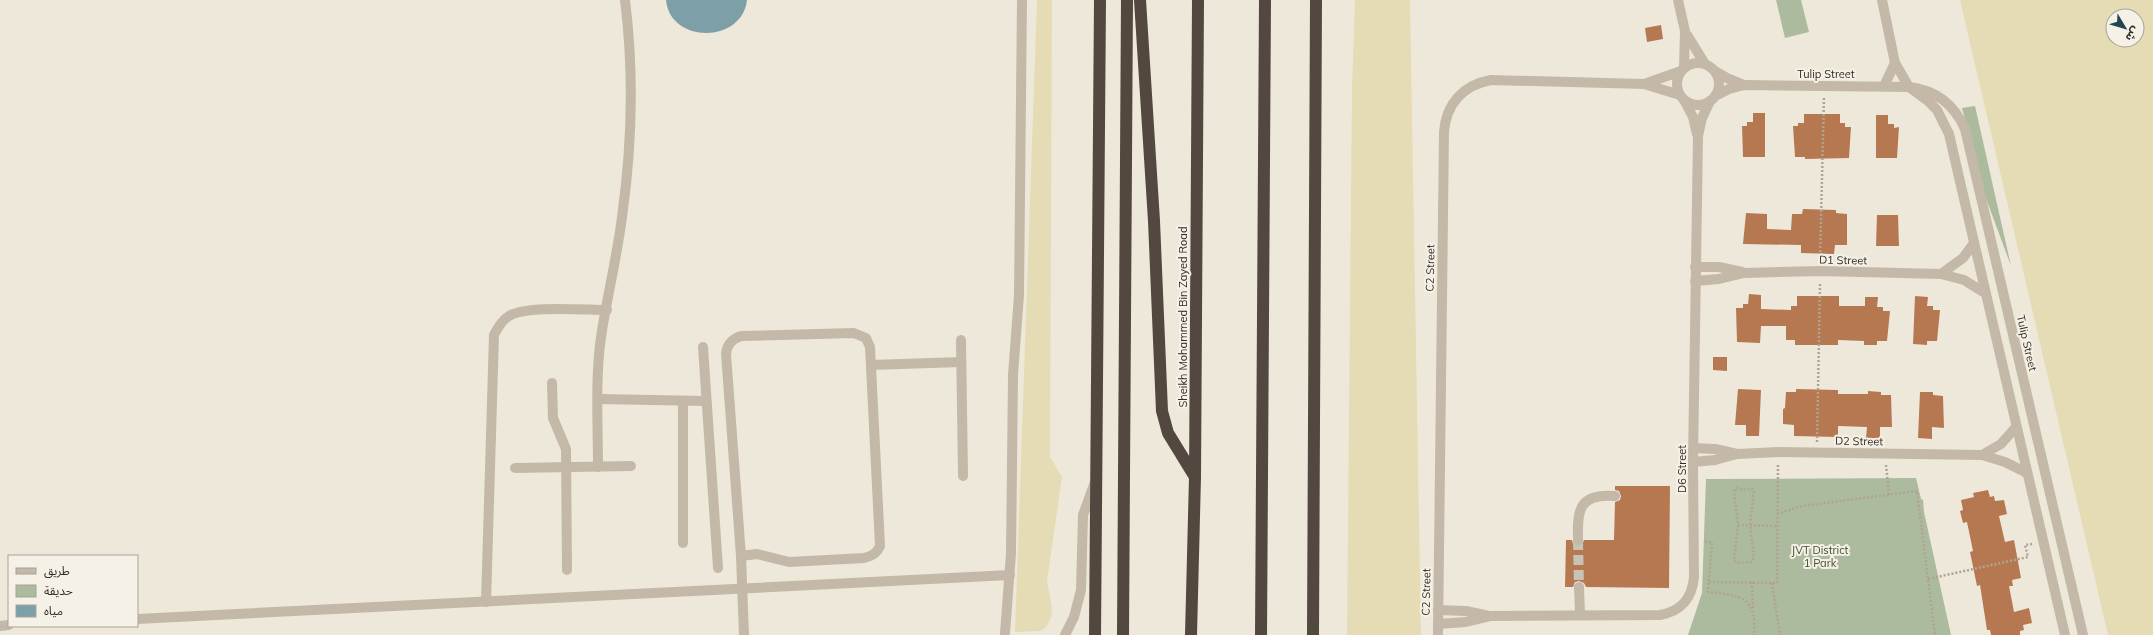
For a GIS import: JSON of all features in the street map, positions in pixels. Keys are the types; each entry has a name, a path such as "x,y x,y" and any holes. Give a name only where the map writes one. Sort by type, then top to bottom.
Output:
{"highway":[{"path":"1095,635 1100,0"},
{"path":"1123,635 1127,0"},
{"path":"1140,0 1154,221 1162,411 1168,433 1195,477"},
{"name":"Sheikh Mohammed Bin Zayed Road","path":"1191,635 1195,477 1198,0"},
{"path":"1261,635 1265,0"},
{"path":"1313,635 1316,0"}],"street":[{"path":"598,467 598,399 601,336 607,310 622,219 628,170 630,74 625,0"},
{"path":"1005,633 1010,575 1013,375 1019,296 1022,0"},
{"path":"1678,0 1685,31 1683,69 1677,85 1682,97 1694,105 1713,99 1719,84 1715,71 1705,64 1685,31"},
{"path":"1882,0 1895,63 1909,87 1928,101 1944,122 1949,134 2065,635"},
{"path":"1683,69 1696,63 1705,64"},
{"path":"1884,86 1895,63"},
{"name":"C2 Street","path":"1438,635 1444,132 1448,113 1455,100 1464,90 1482,82 1491,80 1644,84 1663,79 1683,69"},
{"name":"Tulip Street","path":"1715,71 1728,80 1744,85"},
{"name":"C2 Street","path":"1644,84 1682,97"},
{"name":"Tulip Street","path":"1713,99 1729,89 1744,85 1884,86 1909,87 1931,92 1952,106 1965,128 2083,635"},
{"name":"D6 Street","path":"1682,97 1693,117 1698,136"},
{"name":"D6 Street","path":"1438,624 1466,622 1491,616 1580,614 1660,615 1677,609 1685,603 1693,587 1695,267 1698,136 1702,118 1713,99"},
{"path":"1941,274 1956,264 1974,243"},
{"name":"D1 Street","path":"1695,267 1718,267 1744,273"},
{"name":"D1 Street","path":"1695,281 1719,279 1744,273 1820,271 1941,274 1964,280 1986,293"},
{"path":"486,602 494,335 502,321 509,316 525,310 607,310"},
{"path":"740,556 757,554 782,562 797,562 864,558 871,556 876,552 880,539 871,365 869,343 858,334 741,336 736,338 728,345 726,354 744,635"},
{"path":"961,340 963,476"},
{"path":"703,347 718,568"},
{"path":"871,365 961,362"},
{"path":"552,383 552,414 566,449 567,570"},
{"path":"598,399 706,401"},
{"path":"683,401 683,543"},
{"path":"1982,456 2001,444 2016,427"},
{"name":"D2 Street","path":"1694,448 1715,449 1737,454"},
{"name":"D2 Street","path":"1693,462 1715,460 1737,454 1778,452 1982,456 2005,462 2027,473"},
{"path":"515,468 631,466"},
{"path":"1065,635 1074,616 1081,590 1083,515 1096,482"},
{"path":"1578,540 1578,514 1584,503 1588,499 1600,495 1615,496"},
{"path":"138,619 1010,575"},
{"path":"1579,587 1580,614"},
{"name":"D6 Street","path":"1438,610 1466,611 1491,616"}],"path":[{"path":"1709,582 1777,583 1778,452"},
{"path":"1884,454 1889,495"},
{"path":"1736,488 1743,490 1751,488 1754,492 1750,525 1754,558 1751,562 1739,563 1734,560 1738,525 1734,490 1736,488"},
{"path":"1777,514 1802,506 1917,491 1935,635"},
{"path":"1738,525 1777,526"},
{"path":"1694,542 1712,542 1708,592 1740,596 1753,610"},
{"path":"1928,579 2028,557 2025,545 2043,542"},
{"path":"1752,582 1755,622 1754,635"},
{"path":"1772,583 1780,635"}],"green space":[{"path":"1776,0 1801,0 1809,32 1785,38"},
{"path":"1975,106 2011,266 1984,193 1962,108"},
{"name":"JVT District 1 Park","path":"1916,478 1921,499 1923,500 1924,512 1951,635 1688,635 1702,593 1706,479"}],"sand":[{"path":"1037,0 1052,0 1050,457 1062,477 1047,581 1052,607 1051,618 1046,627 1041,631 1015,632"},
{"path":"1355,0 1410,0 1421,635 1347,635 1352,88"},
{"path":"1960,0 2153,0 2153,635 2108,635"}],"water":[{"path":"666,0 747,0 742,14 733,25 720,31 706,33 692,31 680,25 670,14"}],"building":[{"path":"1661,25 1663,39 1647,42 1645,28"},
{"path":"1753,113 1765,113 1765,157 1743,157 1742,126 1747,126 1747,122 1753,122"},
{"path":"1804,114 1840,114 1840,123 1845,123 1845,127 1851,127 1849,158 1805,159 1805,157 1795,157 1793,126 1798,126 1798,123 1804,123"},
{"path":"1876,115 1888,115 1888,124 1894,124 1894,128 1899,127 1897,158 1876,158"},
{"path":"1803,209 1836,210 1836,213 1847,214 1847,245 1835,245 1834,254 1801,253 1801,245 1743,244 1746,213 1767,214 1767,229 1791,230 1792,214 1802,214"},
{"path":"1877,215 1898,215 1899,246 1876,246"},
{"path":"1749,294 1761,295 1761,309 1791,310 1791,306 1797,306 1797,296 1839,296 1839,306 1865,306 1865,297 1878,297 1877,307 1883,307 1883,311 1890,311 1887,341 1877,341 1877,345 1864,345 1864,341 1838,340 1838,345 1795,345 1795,340 1786,340 1786,326 1761,326 1760,343 1737,342 1736,308 1743,308 1743,304 1748,304"},
{"path":"1915,296 1928,297 1927,306 1933,306 1933,310 1940,310 1937,341 1927,341 1927,345 1913,344"},
{"path":"1713,357 1727,357 1727,371 1713,370"},
{"path":"1738,389 1761,390 1759,436 1746,436 1746,425 1735,425"},
{"path":"1796,389 1838,390 1838,394 1868,394 1868,391 1881,392 1881,395 1891,395 1892,427 1880,427 1880,438 1866,438 1867,427 1838,426 1838,437 1794,436 1794,425 1783,424 1783,409 1785,408 1786,392 1796,392"},
{"path":"1920,392 1933,392 1933,395 1943,396 1944,428 1932,427 1932,439 1918,438"},
{"path":"1615,486 1670,486 1669,588 1586,587 1584,583 1579,581 1575,582 1573,587 1565,587 1566,540 1572,540 1573,544 1578,546 1582,545 1584,540 1614,540 1615,502 1620,500 1621,496 1619,491 1615,490"},
{"path":"1988,490 1990,497 1994,496 1995,501 2004,500 2007,514 1999,516 2005,542 2014,540 2021,578 2012,580 2013,586 2009,586 2014,612 2029,608 2032,623 2023,625 2024,630 2020,631 2020,635 1991,635 1990,630 1987,630 1980,585 1977,586 1970,552 1973,551 1967,522 1963,523 1960,511 1963,510 1961,500 1974,497 1973,493"}],"tunnel":[{"path":"1578,540 1579,587"}]}
